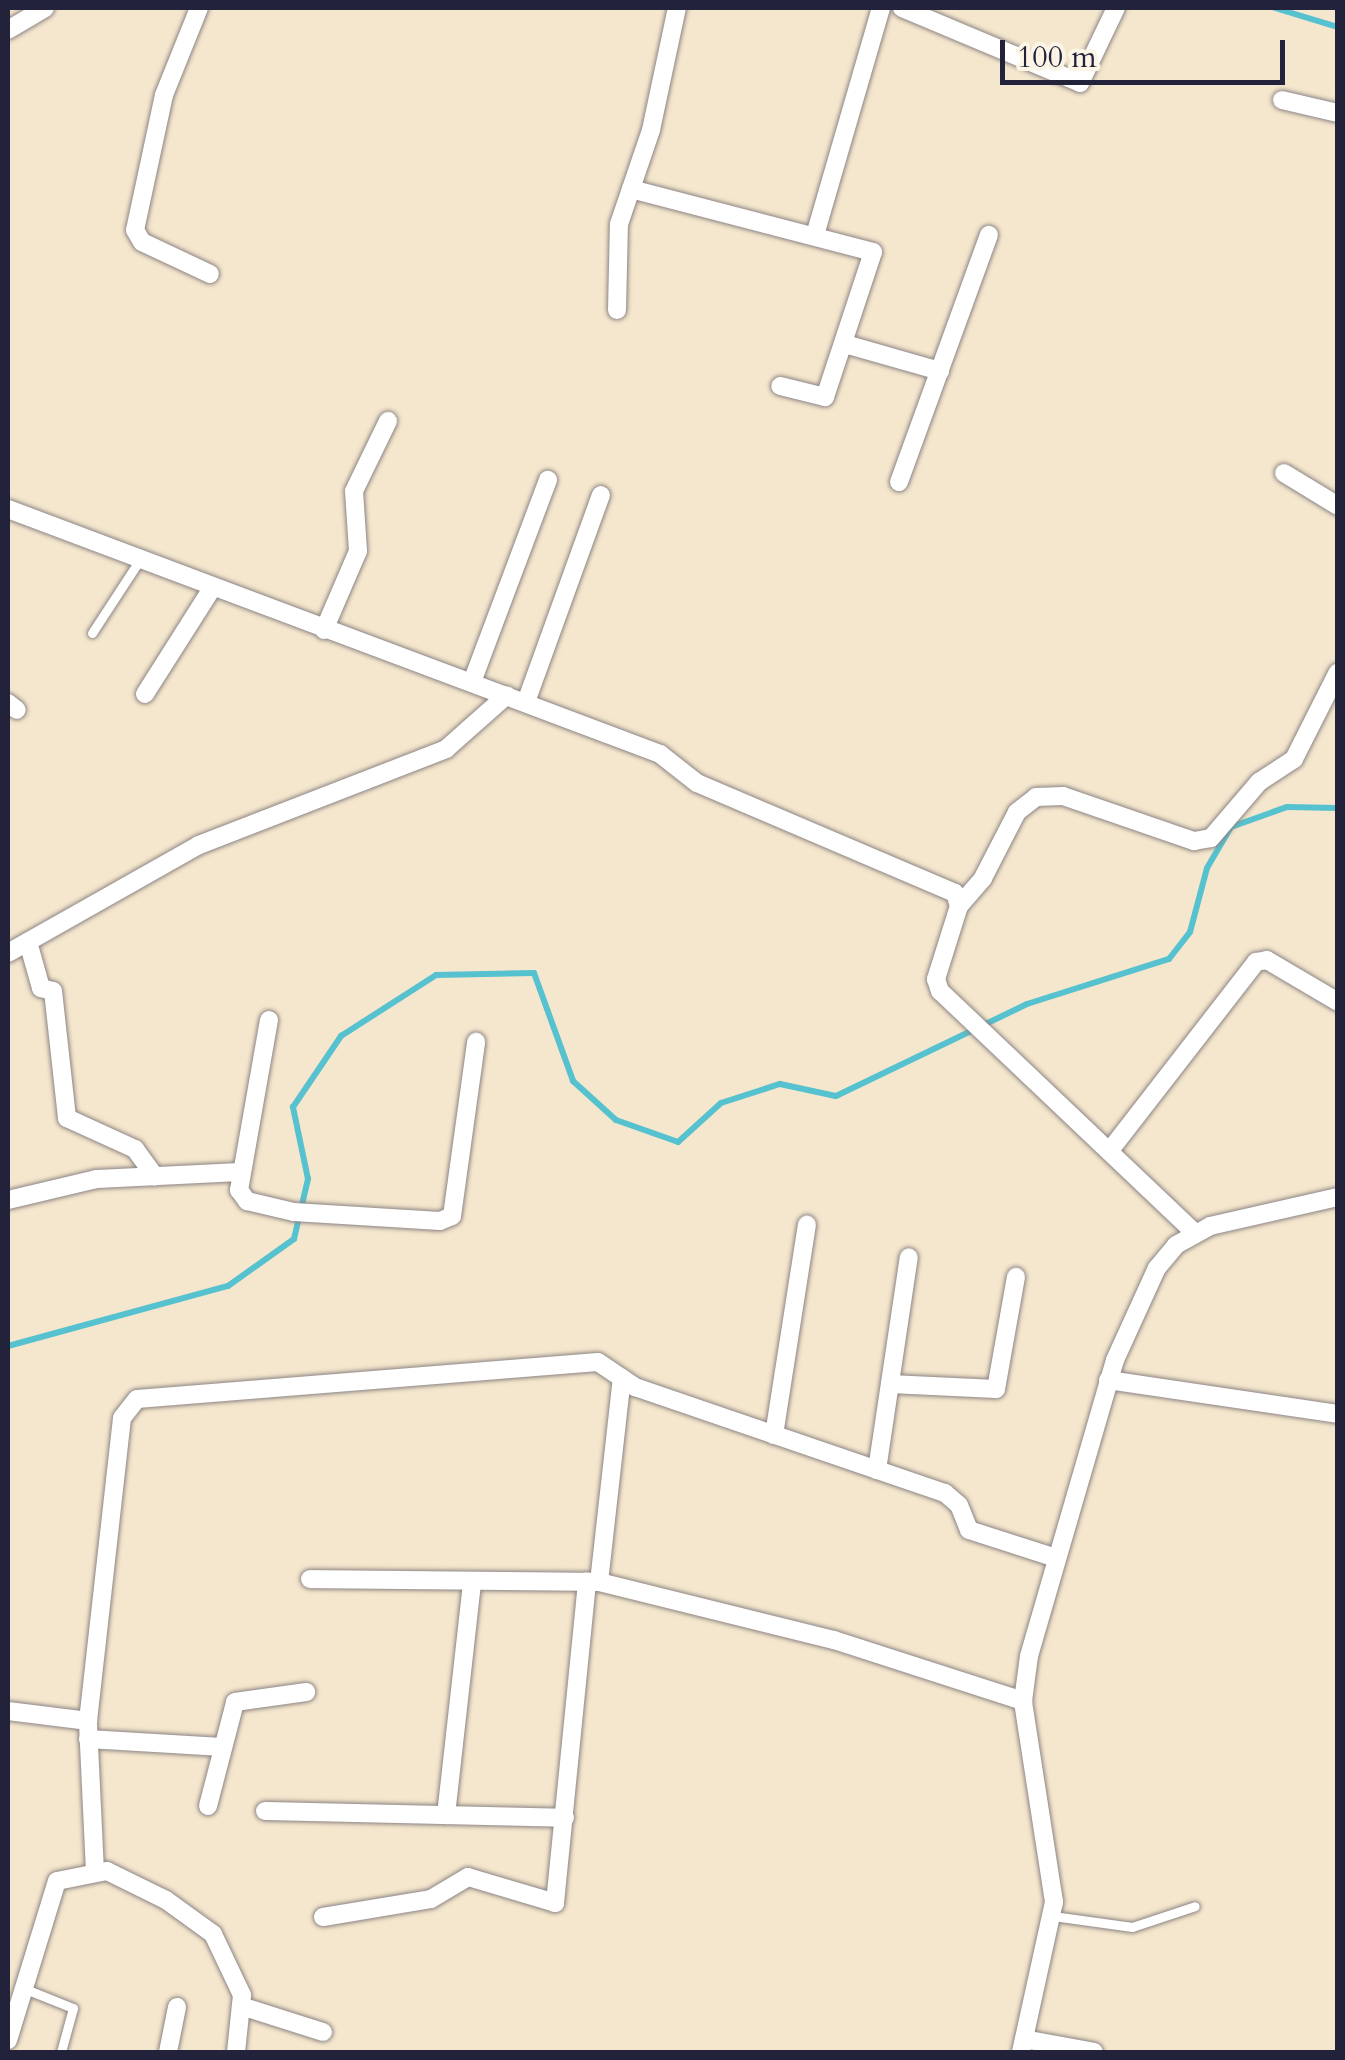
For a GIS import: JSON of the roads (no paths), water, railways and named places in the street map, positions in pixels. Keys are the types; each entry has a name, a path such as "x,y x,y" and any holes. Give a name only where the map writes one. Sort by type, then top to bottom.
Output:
{"street":[{"path":"8,30 45,8"},
{"path":"199,8 164,94 135,230 142,242 210,274"},
{"path":"617,310 617,235 651,130 677,8"},
{"path":"815,235 881,8"},
{"path":"902,8 1080,83 1116,8"},
{"path":"1282,100 1338,113"},
{"path":"630,190 873,252 825,397 780,386"},
{"path":"899,482 989,235"},
{"path":"845,344 940,371"},
{"path":"324,630 358,551 354,490 388,420"},
{"path":"1284,473 1338,506"},
{"path":"472,682 548,480"},
{"path":"526,702 601,495"},
{"path":"8,509 211,590 472,682 660,754 697,783 955,894 960,906"},
{"path":"145,694 211,590"},
{"path":"1194,1232 936,980 960,906 983,878 1017,812 1036,797 1063,796 1194,841 1211,838 1259,782 1294,759 1338,672"},
{"path":"8,953 200,845 446,748 507,695"},
{"path":"28,942 41,988 53,991 66,1118 135,1149 155,1176"},
{"path":"1111,1149 1256,962 1267,960 1338,1002"},
{"path":"269,1020 241,1172 241,1196 294,1212 440,1221 452,1216 476,1042"},
{"path":"8,1200 96,1179 241,1172"},
{"path":"1094,2052 1023,2046 1052,1916 1023,1700 1056,1558 1108,1380 1157,1268 1194,1232 1338,1197"},
{"path":"774,1435 807,1225"},
{"path":"878,1470 909,1258"},
{"path":"890,1384 996,1389 1016,1277"},
{"path":"95,1872 88,1730 122,1418 137,1398 598,1362 622,1378 954,1498 976,1534 1056,1558"},
{"path":"322,1916 431,1899 468,1877 555,1903 622,1378"},
{"path":"1108,1380 1338,1414"},
{"path":"310,1580 593,1582 834,1640 1023,1700"},
{"path":"446,1816 472,1582"},
{"path":"208,1806 235,1702 306,1692"},
{"path":"8,1711 88,1730 222,1747"},
{"path":"265,1811 565,1818"},
{"path":"8,2040 57,1881 95,1872 120,1876 206,1927 240,1988 242,2006 236,2052"},
{"path":"242,2006 324,2032"},
{"path":"168,2052 177,2008"}],"lane":[{"path":"92,633 139,561"},
{"path":"1052,1916 1132,1927 1195,1906"},
{"path":"24,1988 73,2008 61,2052"}],"waterway":[{"path":"1275,8 1338,27"},
{"path":"8,1346 228,1286 294,1239 308,1179 293,1107 341,1036 436,975 534,973 573,1081 616,1120 678,1142 721,1103 780,1084 836,1096 1027,1004 1169,959 1190,932 1207,868 1231,827 1287,807 1338,808"}]}
